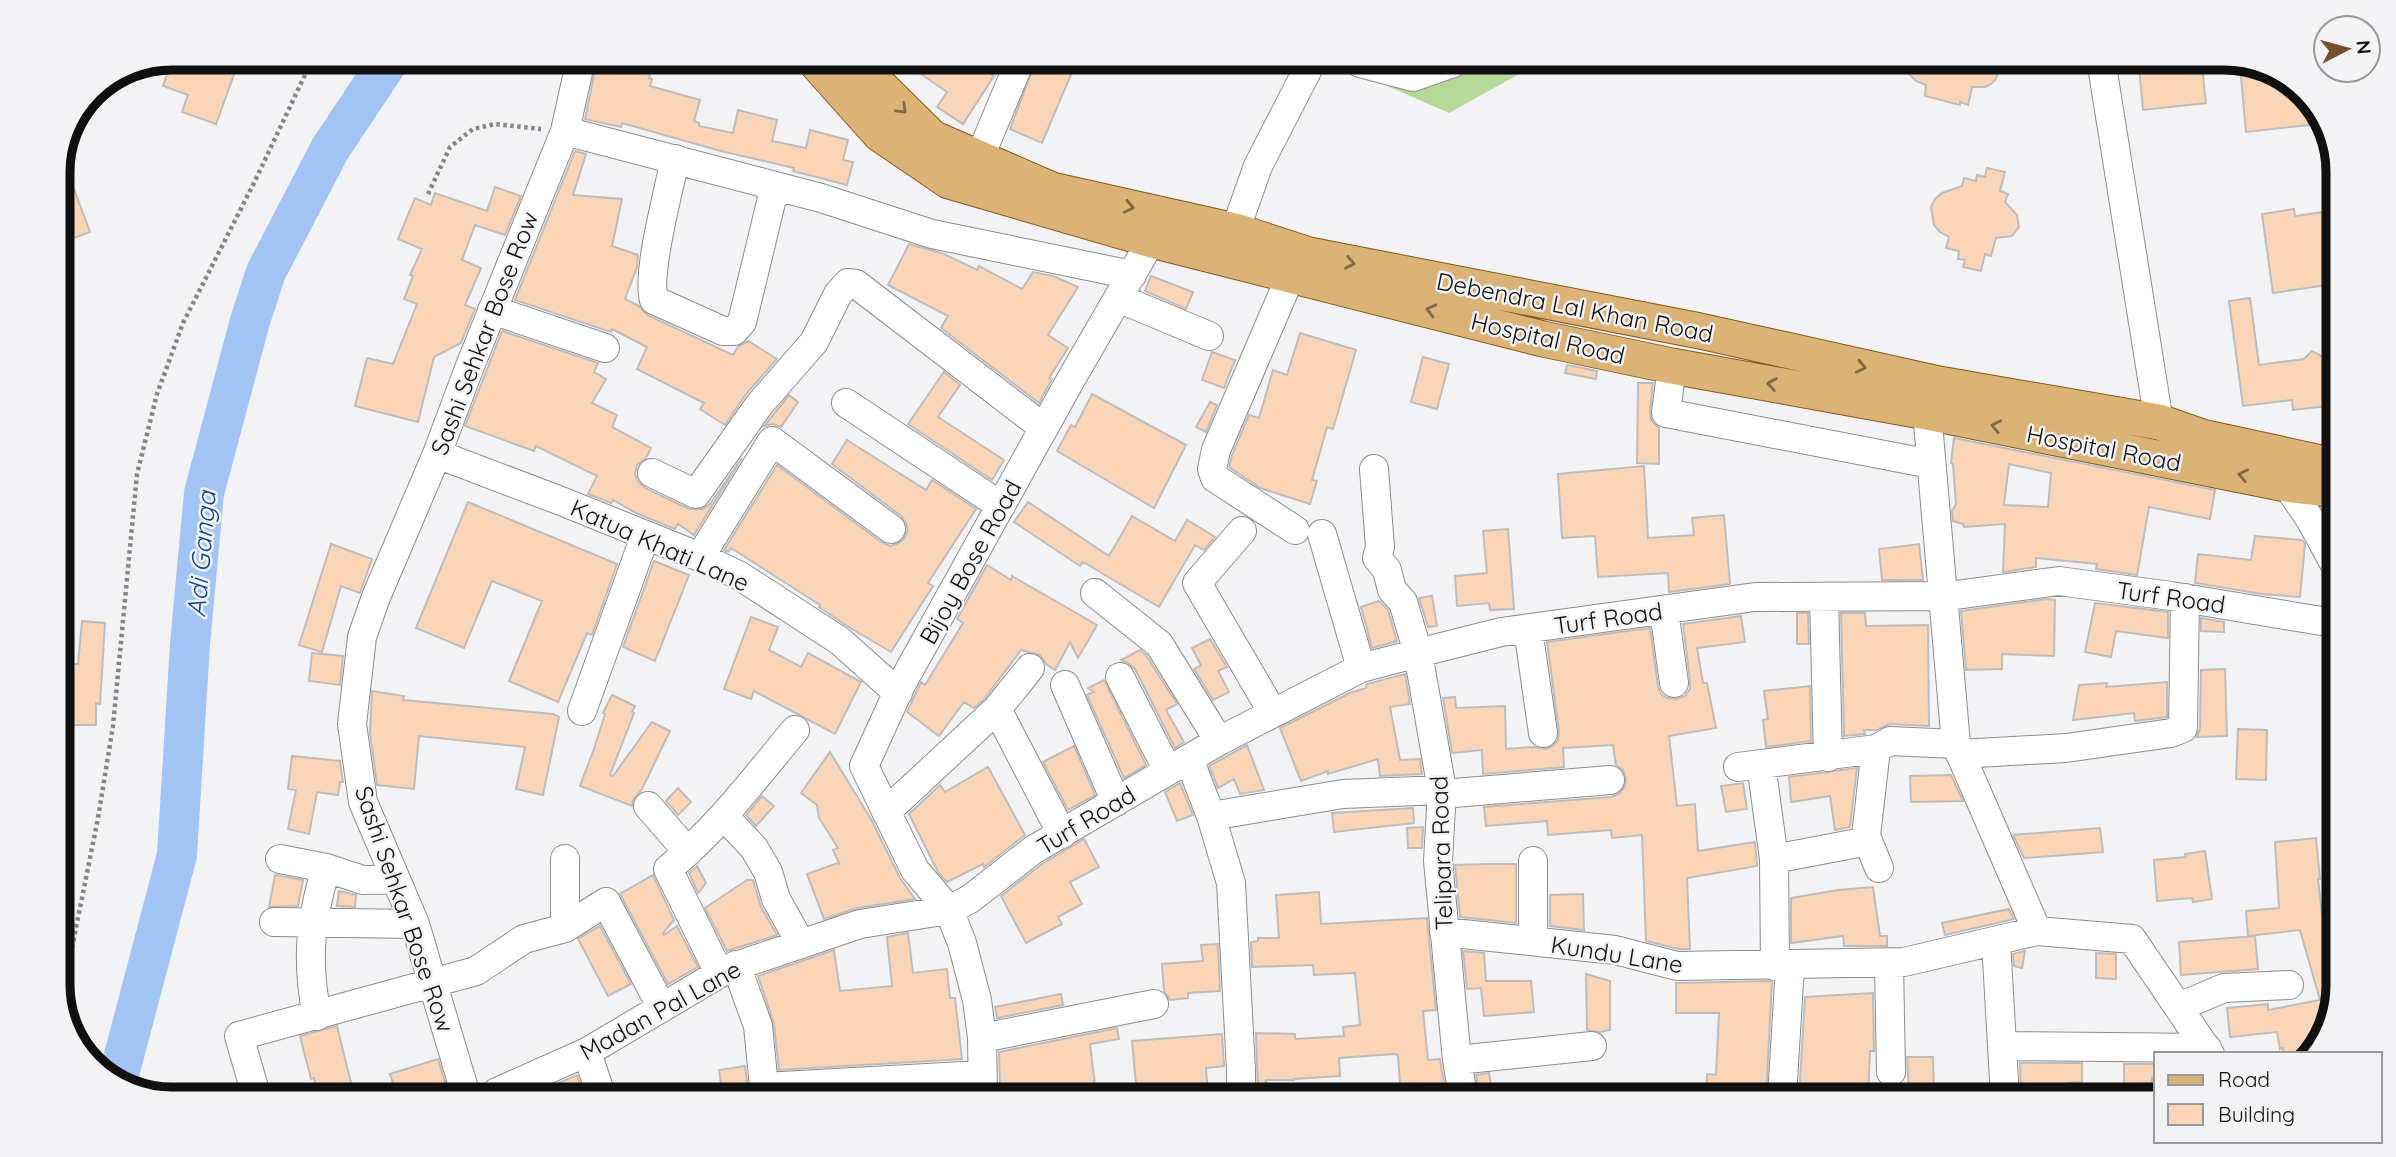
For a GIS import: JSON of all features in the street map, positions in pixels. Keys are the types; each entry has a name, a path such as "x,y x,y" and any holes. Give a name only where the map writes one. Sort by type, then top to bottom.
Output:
{"main road":[{"name":"Hospital Road","path":"823,70 880,134 948,181 1159,228 1291,275 1543,339 1672,366 1927,412 2288,470 2326,486"},
{"name":"Debendra Lal Khan Road","path":"863,70 932,138 1052,190 1159,228 1235,232 1308,255 1700,331 1939,384 2159,422 2288,470 2326,467"}],"street":[{"name":"Sashi Sehkar Bose Row","path":"464,1087 415,924 363,802 352,724 362,637 565,131 579,70"},
{"path":"979,159 1010,70"},
{"path":"1235,232 1258,166 1307,70"},
{"path":"1389,70 1413,76 1431,70"},
{"path":"2103,70 2159,422"},
{"path":"565,131 821,198 932,234 1125,287 1209,336"},
{"path":"675,159 653,270 654,300 723,331 734,331 742,323 775,186"},
{"name":"Bijoy Bose Road","path":"949,910 915,870 864,766 898,693 1044,428 1159,228"},
{"path":"1291,275 1216,450 1212,469 1214,478 1294,530"},
{"path":"652,473 696,494 759,405 814,342 838,294 848,283 856,284 1044,428"},
{"path":"492,310 605,348"},
{"path":"1672,366 1666,413 1931,464"},
{"path":"846,403 1001,506"},
{"path":"1927,412 1958,749 2037,931"},
{"path":"700,557 772,441 891,528"},
{"name":"Katua Khati Lane","path":"437,454 561,501 740,576 840,641 898,693"},
{"path":"720,458 749,479"},
{"name":"Telipara Road","path":"1374,469 1380,547 1377,558 1387,570 1392,590 1403,602 1418,653 1442,792 1438,861 1462,1087"},
{"path":"2288,470 2326,548"},
{"path":"1242,531 1197,583 1272,713"},
{"path":"1322,534 1361,668"},
{"path":"582,711 646,537"},
{"name":"Turf Road","path":"949,910 970,899 1033,850 1219,741 1361,668 1501,632 1755,597 1944,597 2059,581 2185,598 2326,622"},
{"path":"1095,593 1159,644 1219,741"},
{"path":"1824,597 1828,757"},
{"path":"1782,1087 1783,966 1774,859 1750,766 1876,750 1890,741 1958,749 2066,748 2171,733 2183,728 2185,598"},
{"path":"1664,610 1674,683"},
{"path":"1528,629 1543,733"},
{"path":"886,812 997,709 1030,668"},
{"path":"1121,677 1211,816 1231,883 1241,1087"},
{"path":"1065,685 1116,802"},
{"path":"997,709 1062,834"},
{"path":"761,1087 758,1027 728,969 668,869 724,816 796,730"},
{"path":"1876,750 1866,836 1879,868"},
{"path":"1211,816 1343,794 1518,789 1610,779"},
{"path":"648,806 688,852"},
{"path":"724,816 754,848 768,872 776,899 801,944"},
{"path":"1774,859 1868,841"},
{"path":"280,859 326,868 363,880 394,879"},
{"path":"565,859 565,928"},
{"path":"1533,861 1533,941"},
{"path":"317,1016 309,950 317,900 326,868"},
{"path":"254,1087 239,1036 476,971 524,939 565,928 606,902 662,1008"},
{"path":"872,1087 982,1084 982,1038 977,1000 949,910"},
{"name":"Madan Pal Lane","path":"508,1087 587,1052 728,969 860,924 949,910"},
{"path":"274,922 415,924"},
{"name":"Kundu Lane","path":"1444,932 1615,950 1677,966 1904,962 2037,931 2132,939 2179,1007"},
{"path":"1996,941 2004,1087"},
{"path":"1889,963 1891,1072"},
{"path":"2208,1051 2179,1007 2224,988 2289,985"},
{"path":"982,1038 1154,1004"},
{"path":"1457,1060 1592,1046"},
{"path":"2002,1046 2208,1051"},
{"path":"587,1052 598,1087"}],"path":[{"path":"70,965 113,726 137,474 157,394 183,323 253,186 307,70"},
{"path":"428,194 450,148 473,129 495,124 565,131"}],"green space":[{"path":"1351,70 1526,70 1449,113"}],"building":[{"path":"168,70 236,70 216,124 182,112 188,95 163,86"},
{"path":"595,70 650,70 650,86 700,100 694,121 699,123 699,126 733,133 738,110 777,120 772,141 806,148 810,130 848,140 843,160 853,162 847,185 793,171 794,168 622,123 621,127 585,119"},
{"path":"915,70 985,70 994,76 963,124 937,107 947,92"},
{"path":"1033,70 1072,72 1042,143 1010,129"},
{"path":"1905,70 1999,70 1991,84 1972,87 1968,105 1925,96 1926,85 1916,81"},
{"path":"2139,70 2202,70 2206,103 2143,110"},
{"path":"2241,72 2263,78 2286,91 2308,115 2309,125 2246,132"},
{"path":"575,151 586,154 573,195 622,199 612,246 638,255 637,267 625,299 639,306 647,315 733,355 738,347 748,341 777,359 746,394 725,425 700,409 704,403 637,369 647,347 612,329 611,332 515,300"},
{"path":"1987,168 2005,172 2000,191 2008,194 2005,202 2017,215 2019,227 2012,236 1996,238 1991,256 1985,254 1981,271 1963,267 1965,260 1958,259 1959,251 1946,248 1949,237 1934,225 1931,207 1942,193 1962,186 1964,178 1976,181 1977,175 1985,177"},
{"path":"70,178 90,232 70,240"},
{"path":"495,187 521,196 505,235 475,225 462,260 481,268 465,305 475,309 461,343 434,357 418,422 355,406 367,358 393,364 417,304 404,299 413,276 410,275 422,249 398,239 415,198 431,205 435,193 487,211"},
{"path":"2294,209 2295,216 2324,212 2326,285 2273,293 2262,214"},
{"path":"909,244 944,254 977,270 979,266 1022,289 1033,272 1053,276 1078,287 1048,335 1068,348 1049,378 1052,379 1039,403 941,328 948,316 888,285"},
{"path":"1151,276 1193,292 1186,309 1145,291"},
{"path":"2250,298 2259,365 2304,359 2312,351 2326,357 2326,406 2293,410 2292,400 2243,406 2229,301"},
{"path":"502,331 598,363 594,372 606,379 592,403 617,415 612,427 651,448 646,458 637,465 635,474 638,482 645,488 689,509 703,509 710,504 742,458 694,535 678,524 675,529 613,500 611,503 588,494 597,476 536,446 534,451 465,426"},
{"path":"1300,333 1356,350 1333,429 1327,427 1312,480 1317,481 1310,504 1260,488 1229,467 1249,415 1259,418 1273,370 1287,375"},
{"path":"1212,352 1235,360 1224,388 1202,380"},
{"path":"1423,357 1449,364 1437,409 1411,402"},
{"path":"1567,365 1597,371 1596,379 1565,373"},
{"path":"944,372 960,385 938,417 1004,460 992,480 908,424"},
{"path":"1638,383 1653,383 1650,412 1651,420 1659,428 1659,464 1637,463"},
{"path":"1092,394 1186,445 1154,508 1057,451 1071,425 1075,427"},
{"path":"789,395 798,402 781,427 773,424 764,426"},
{"path":"1210,402 1217,405 1206,432 1196,427"},
{"path":"1954,438 2215,490 2210,519 2149,507 2137,575 2096,569 2097,564 2036,558 2036,567 2003,572 2005,524 1964,527 1963,524 1953,521 1952,511 1956,504 1951,463","holes":["2009,464 2051,473 2048,507 2004,505"]},
{"path":"847,440 926,490 932,480 976,509 928,583 933,586 891,652 847,626 819,607 820,605 731,548 728,552 724,550 777,465 881,542 890,546 904,539 908,530 901,516 832,464"},
{"path":"1644,466 1648,538 1694,535 1692,518 1724,515 1730,584 1669,592 1668,573 1598,577 1595,536 1562,538 1558,474"},
{"path":"468,502 617,564 592,635 587,633 558,702 509,681 542,601 492,581 464,648 416,628"},
{"path":"1028,502 1109,556 1132,516 1175,541 1187,520 1215,537 1204,550 1195,545 1159,607 1083,562 1080,566 1014,522"},
{"path":"1508,529 1514,609 1490,610 1489,603 1457,606 1455,576 1487,573 1483,531"},
{"path":"2255,536 2302,540 2305,544 2300,597 2195,583 2198,554 2251,560"},
{"path":"331,544 372,559 360,593 341,586 322,652 299,645"},
{"path":"1919,544 1923,580 1882,580 1879,549"},
{"path":"654,561 689,575 655,661 623,647"},
{"path":"987,565 1011,580 1012,576 1097,625 1078,658 1070,642 1055,670 1046,664 1040,655 1021,650 985,698 974,708 964,702 939,736 907,712 921,682 925,685 963,623 957,619"},
{"path":"1432,596 1437,626 1428,627 1419,598"},
{"path":"2055,600 2054,656 2002,654 2002,669 1966,670 1961,611"},
{"path":"1379,601 1388,610 1397,641 1372,648 1361,607"},
{"path":"2095,603 2168,612 2168,638 2116,631 2111,657 2085,652"},
{"path":"1797,613 1808,613 1809,644 1797,644"},
{"path":"1841,613 1865,613 1866,626 1928,625 1929,726 1890,724 1876,730 1864,730 1865,734 1844,736"},
{"path":"1741,616 1745,642 1697,648 1703,683 1707,683 1716,728 1669,736 1677,806 1695,804 1698,851 1755,842 1757,866 1687,878 1690,949 1679,949 1646,941 1642,835 1612,838 1611,830 1548,835 1547,821 1486,826 1484,807 1611,797 1619,794 1625,786 1626,778 1623,770 1616,765 1613,745 1563,748 1564,767 1483,774 1482,750 1452,753 1443,698 1455,697 1456,708 1505,706 1506,749 1546,749 1558,740 1559,731 1547,642 1650,628 1658,686 1661,694 1676,699 1685,696 1690,689 1683,624"},
{"path":"751,617 778,627 769,650 801,667 808,653 861,682 835,734 754,691 751,699 724,689"},
{"path":"2201,618 2224,622 2224,632 2201,631"},
{"path":"82,621 105,623 100,704 96,703 96,725 73,725 73,664 78,664"},
{"path":"1210,639 1227,667 1218,671 1229,692 1213,700 1194,669 1201,665 1192,648"},
{"path":"1140,650 1146,655 1177,704 1166,710 1184,742 1175,748 1135,669 1121,660"},
{"path":"312,653 343,656 340,685 309,681"},
{"path":"2225,669 2227,736 2197,737 2200,728 2201,670"},
{"path":"1405,674 1410,704 1390,707 1400,760 1420,759 1422,774 1380,776 1378,759 1328,774 1328,771 1301,781 1280,728 1350,693 1366,688 1367,684"},
{"path":"1104,680 1146,765 1124,778 1087,695 1094,692 1088,688"},
{"path":"2167,682 2167,717 2135,721 2134,713 2073,720 2079,685 2107,683 2106,687"},
{"path":"1810,686 1811,741 1766,747 1763,720 1768,719 1764,691"},
{"path":"372,691 404,696 403,700 553,714 559,717 543,795 516,789 525,747 419,736 414,789 377,785 370,733"},
{"path":"612,695 635,706 610,775 613,776 652,722 670,731 632,806 580,786 594,749 605,714 603,713"},
{"path":"2238,729 2267,730 2266,780 2236,779"},
{"path":"1247,745 1264,790 1240,794 1234,779 1218,788 1209,766"},
{"path":"1074,746 1095,795 1068,810 1043,762"},
{"path":"830,752 872,821 900,878 915,899 857,908 824,919 807,874 838,863 840,865 833,850 838,848 819,818 817,805 801,793"},
{"path":"292,756 340,761 343,782 340,782 338,795 317,792 309,834 288,829 296,790 288,789"},
{"path":"988,767 1025,835 984,867 983,864 947,882 938,872 909,814 940,785 945,792"},
{"path":"1857,768 1850,827 1835,830 1830,796 1791,802 1789,777"},
{"path":"1951,775 1963,801 1911,802 1910,776"},
{"path":"1180,783 1193,815 1177,821 1165,792"},
{"path":"1743,783 1747,809 1726,812 1721,786"},
{"path":"678,788 691,802 678,815 666,801"},
{"path":"762,796 774,806 756,826 746,815"},
{"path":"1413,808 1414,823 1334,832 1332,813"},
{"path":"1423,827 1422,848 1408,848 1407,828"},
{"path":"2100,828 2103,852 2024,858 2013,835"},
{"path":"2316,838 2326,941 2326,985 2318,1024 2300,1052 2283,1052 2277,1032 2230,1037 2227,1008 2268,1004 2268,1010 2320,1000 2300,930 2248,936 2246,911 2279,908 2275,842"},
{"path":"1084,839 1099,867 1070,882 1082,904 1058,917 1062,924 1026,943 1001,896 1042,864"},
{"path":"2205,851 2212,899 2193,902 2192,898 2157,901 2154,860 2186,857 2185,854"},
{"path":"1516,864 1516,923 1460,917 1455,865"},
{"path":"697,866 706,883 698,893 689,873"},
{"path":"275,875 303,880 298,906 269,907"},
{"path":"653,875 674,920 663,933 664,935 677,926 698,967 668,984 620,894"},
{"path":"747,880 753,880 761,907 777,935 727,951 705,908"},
{"path":"1873,887 1880,936 1887,936 1887,946 1844,946 1843,936 1791,943 1791,898"},
{"path":"339,891 356,895 355,907 337,906"},
{"path":"1319,892 1321,924 1427,918 1436,1010 1423,1011 1428,1060 1440,1059 1445,1087 1400,1084 1398,1055 1394,1054 1339,1058 1340,1076 1266,1080 1266,1087 1258,1087 1256,1033 1295,1034 1295,1039 1344,1036 1343,1027 1360,1025 1355,973 1314,975 1313,965 1252,967 1251,942 1258,941 1258,938 1279,938 1276,895"},
{"path":"1583,894 1584,930 1550,926 1550,895"},
{"path":"2009,909 2014,919 1945,935 1942,923"},
{"path":"600,926 631,984 608,996 578,939"},
{"path":"908,933 913,973 947,969 950,998 955,998 962,1059 779,1070 774,1024 758,976 834,950 840,991 892,986 887,937"},
{"path":"2255,936 2258,969 2181,975 2179,942"},
{"path":"1218,944 1220,991 1188,993 1188,998 1170,1000 1164,991 1162,964 1203,961 1201,945"},
{"path":"1463,951 1484,953 1486,981 1531,981 1534,1012 1484,1016 1481,988 1467,989"},
{"path":"2025,951 2022,968 2014,966 2013,954"},
{"path":"2096,953 2116,954 2116,979 2096,978"},
{"path":"1586,974 1610,981 1610,1030 1587,1030"},
{"path":"1772,982 1767,1087 1706,1087 1707,1074 1716,1075 1719,1013 1676,1013 1676,983"},
{"path":"1873,993 1874,1051 1870,1051 1868,1087 1800,1087 1805,997"},
{"path":"1061,994 1063,1005 997,1018 995,1007"},
{"path":"337,1026 352,1087 316,1087 314,1078 311,1079 300,1036"},
{"path":"1117,1028 1119,1039 1090,1044 1095,1087 1000,1087 999,1052"},
{"path":"1222,1034 1224,1066 1206,1068 1207,1087 1136,1087 1132,1041"},
{"path":"1907,1057 1933,1057 1934,1087 1909,1087"},
{"path":"438,1059 446,1087 394,1087 390,1074"},
{"path":"2020,1063 2082,1063 2082,1082 2067,1083 2067,1087 2021,1087"},
{"path":"2124,1064 2154,1064 2152,1083 2124,1084"},
{"path":"745,1066 745,1086 721,1087 719,1070"},
{"path":"1489,1073 1491,1087 1478,1087 1476,1075"},
{"path":"577,1075 581,1087 549,1087"}],"waterway":[{"name":"Adi Ganga","path":"120,1072 177,855 190,644 204,493 250,321 266,272 330,149 383,70"}]}
